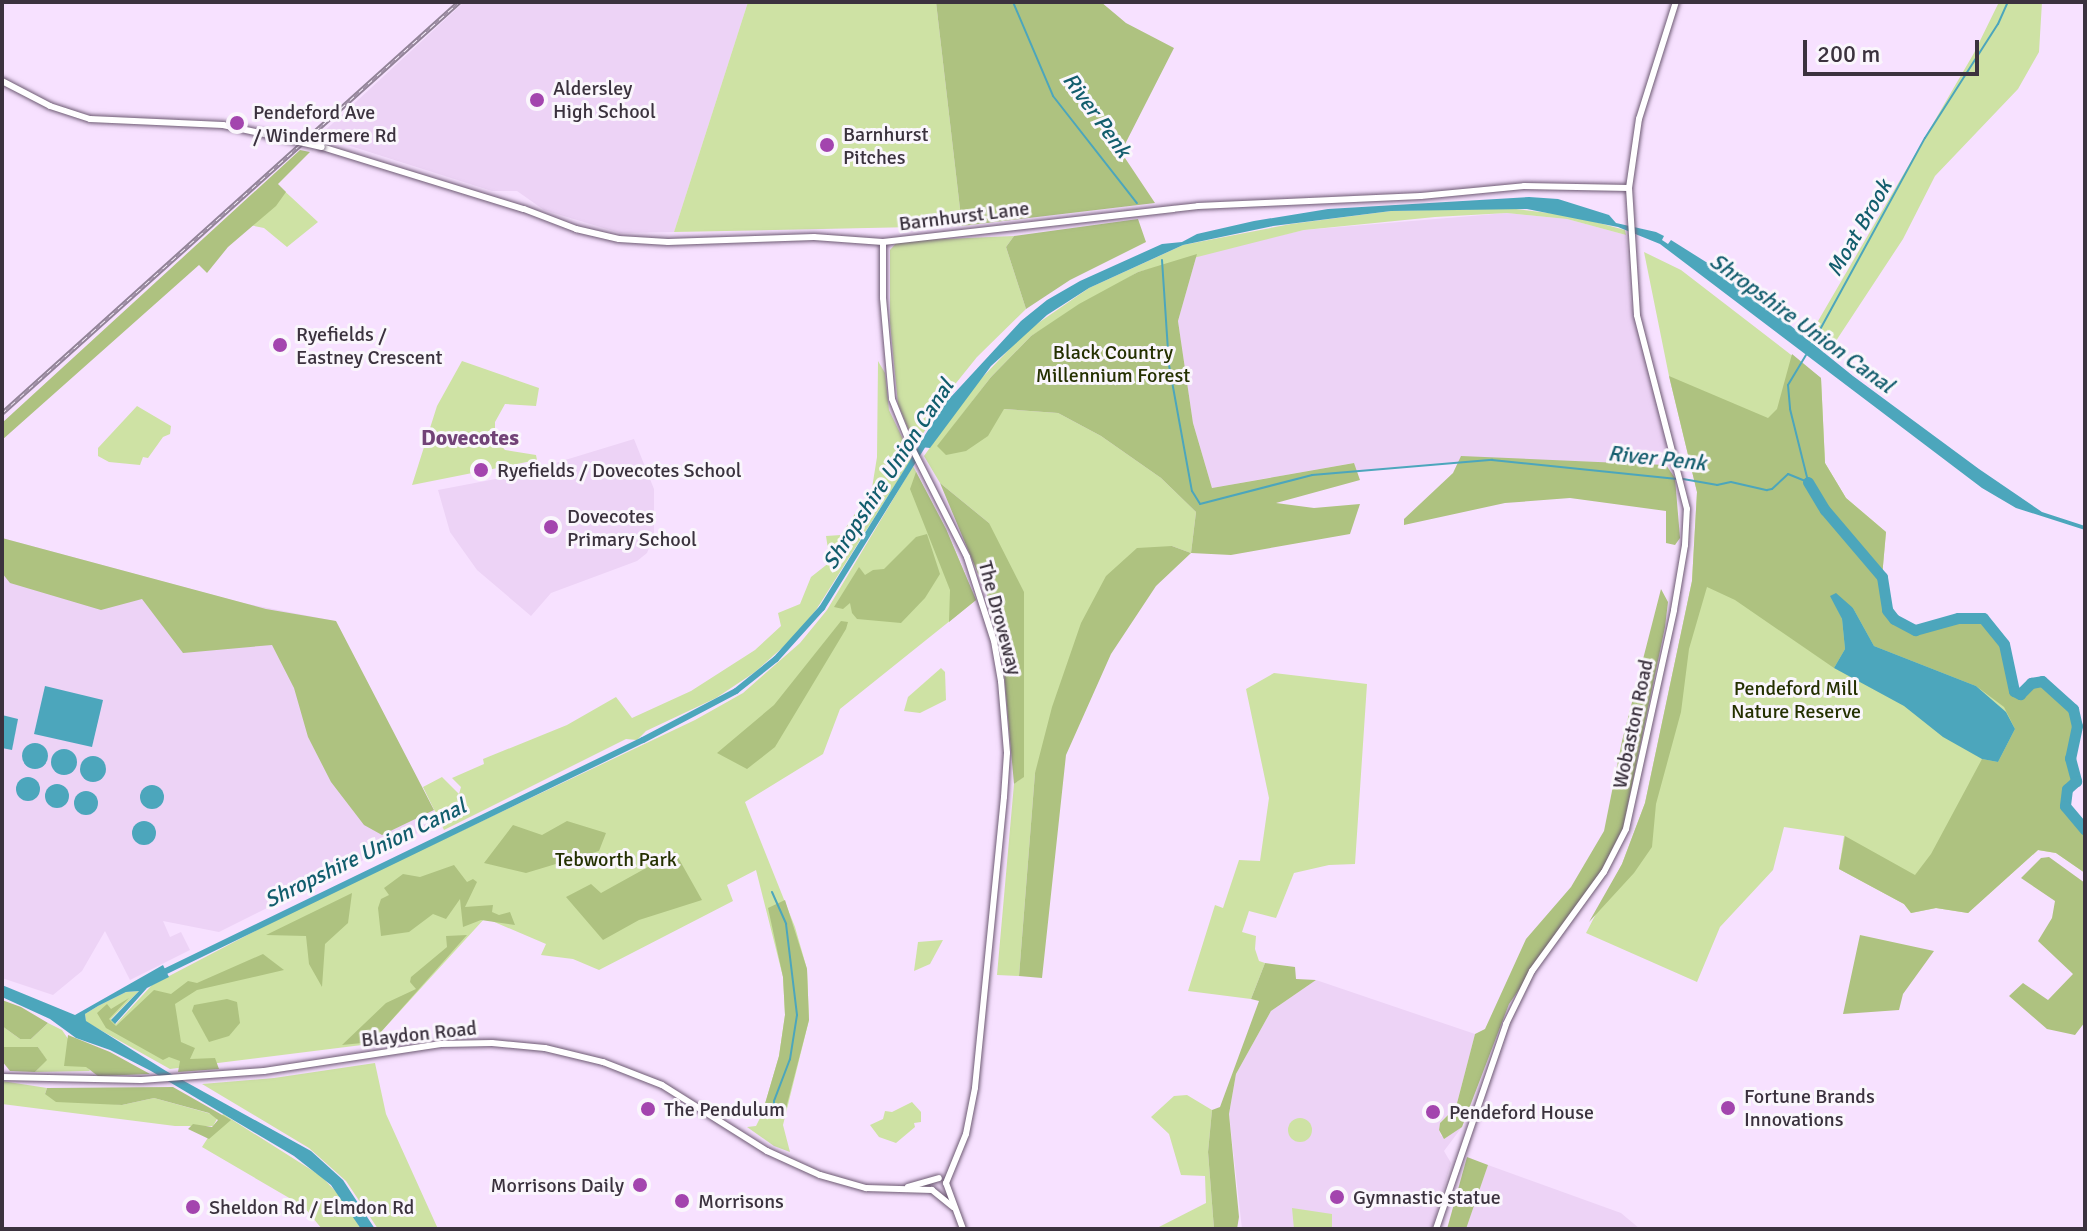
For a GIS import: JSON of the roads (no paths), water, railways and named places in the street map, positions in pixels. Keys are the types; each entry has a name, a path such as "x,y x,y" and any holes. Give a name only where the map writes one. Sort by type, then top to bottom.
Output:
{"street":[{"name":"Wobaston Road","path":"1436,1229 1506,1024 1532,971 1604,872 1626,829 1679,586 1687,509 1638,325 1629,219 1629,188 1639,119 1676,2"},
{"name":"Barnhurst Lane","path":"2,81 50,106 90,119 223,125 322,147 608,237 668,242 814,237 883,242 1198,206 1421,196 1524,186 1629,188"},
{"name":"The Droveway","path":"883,242 889,378 899,419 967,557 994,641 1007,753 975,1088 966,1134 946,1186"},
{"name":"Blaydon Road","path":"2,1077 141,1080 210,1076 441,1044 527,1046 582,1056 635,1074 678,1094 767,1151 842,1182 866,1188 935,1192"},
{"name":"The Droveway","path":"936,1179 955,1158"},
{"name":"Blaydon Road","path":"905,1188 936,1179"},
{"path":"936,1179 946,1186 963,1229"},
{"path":"935,1192 936,1179"},
{"path":"935,1192 946,1186"},
{"path":"935,1192 955,1209"}],"water":[{"path":"1529,197 1558,199 1609,215 1616,223 1656,232 1664,236 1662,240 1668,244 1671,240 1733,279 1853,376 1979,469 2042,512 2085,526 2085,530 2016,508 1982,488 1660,244 1618,227 1527,209 1391,211 1273,226 1183,245 1089,288 1047,315 991,366 930,448 921,447 920,443 942,408 942,400 949,399 1021,321 1047,300 1080,281 1162,244 1182,242 1197,234 1254,221 1328,209"},
{"path":"1836,593 1853,608 1874,646 1976,686 2006,712 2015,729 1998,762 1982,759 1943,737 1904,706 1834,668 1845,649 1842,619 1830,596"},
{"path":"45,686 103,700 92,747 34,734"},
{"path":"2,715 18,719 12,750 2,748"},
{"path":"35,743 44,747 48,756 44,765 35,769 26,765 22,756 26,747"},
{"path":"64,749 73,753 77,762 73,771 64,775 55,771 51,762 55,753"},
{"path":"93,756 102,760 106,769 102,778 93,782 84,778 80,769 84,760"},
{"path":"28,777 37,780 40,789 37,798 28,801 19,798 16,789 19,780"},
{"path":"57,784 66,787 69,796 66,805 57,808 48,805 45,796 48,787"},
{"path":"147,785 157,785 164,792 164,802 157,809 147,809 140,802 140,792"},
{"path":"86,791 95,794 98,803 95,812 86,815 77,812 74,803 77,794"},
{"path":"144,821 152,825 156,833 152,841 144,845 136,841 132,833 136,825"},
{"path":"163,965 169,977 147,988 115,1024 111,1020 139,991 126,992 98,1006 85,1014 86,1021 166,1071 311,1151 343,1180 375,1229 361,1229 331,1185 294,1156 151,1071 110,1050 76,1038 50,1019 2,997 2,985 75,1015"}],"waterway":[{"name":"River Penk","path":"1013,2 1053,96 1137,203"},
{"name":"Moat Brook","path":"1811,346 1925,138 1998,24 2008,2"},
{"name":"River Penk","path":"1162,260 1169,365 1192,491 1200,504 1312,475 1492,460 1677,479"},
{"name":"Moat Brook","path":"1806,355 1788,385 1790,409 1808,481"},
{"name":"Shropshire Union Canal","path":"162,973 643,740 736,691 776,659 822,608 926,440"},
{"name":"River Penk","path":"1683,479 1717,485 1731,482 1767,490 1788,474 1808,482"},
{"name":"River Penk","path":"1808,482 1825,510 1882,577 1887,610 1894,619 1915,630 1958,618 1983,618 2004,644 2014,691 2020,694 2031,683 2042,681 2073,709 2077,726 2070,758 2076,781 2067,789 2065,806 2085,830"},
{"path":"772,892 786,924 797,1015 790,1059 774,1101 774,1112"}],"railway":[{"path":"2,413 459,2"}],"place":[{"name":"Aldersley High School","path":"537,100"},
{"name":"Pendeford Ave / Windermere Rd","path":"237,123"},
{"name":"Barnhurst Pitches","path":"827,145"},
{"name":"Ryefields / Eastney Crescent","path":"280,345"},
{"name":"Ryefields / Dovecotes School","path":"481,470"},
{"name":"Dovecotes Primary School","path":"551,527"},
{"name":"Fortune Brands Innovations","path":"1728,1108"},
{"name":"The Pendulum","path":"648,1109"},
{"name":"Pendeford House","path":"1433,1112"},
{"name":"Morrisons Daily","path":"640,1185"},
{"name":"Gymnastic statue","path":"1337,1197"},
{"name":"Morrisons","path":"682,1201"},
{"name":"Sheldon Rd / Elmdon Rd","path":"193,1207"}],"district":[{"name":"Dovecotes","path":"470,438"}],"park label":[{"name":"Black Country Millennium Forest","path":"1113,364"},
{"name":"Pendeford Mill Nature Reserve","path":"1796,700"},
{"name":"Tebworth Park","path":"616,859"}]}
